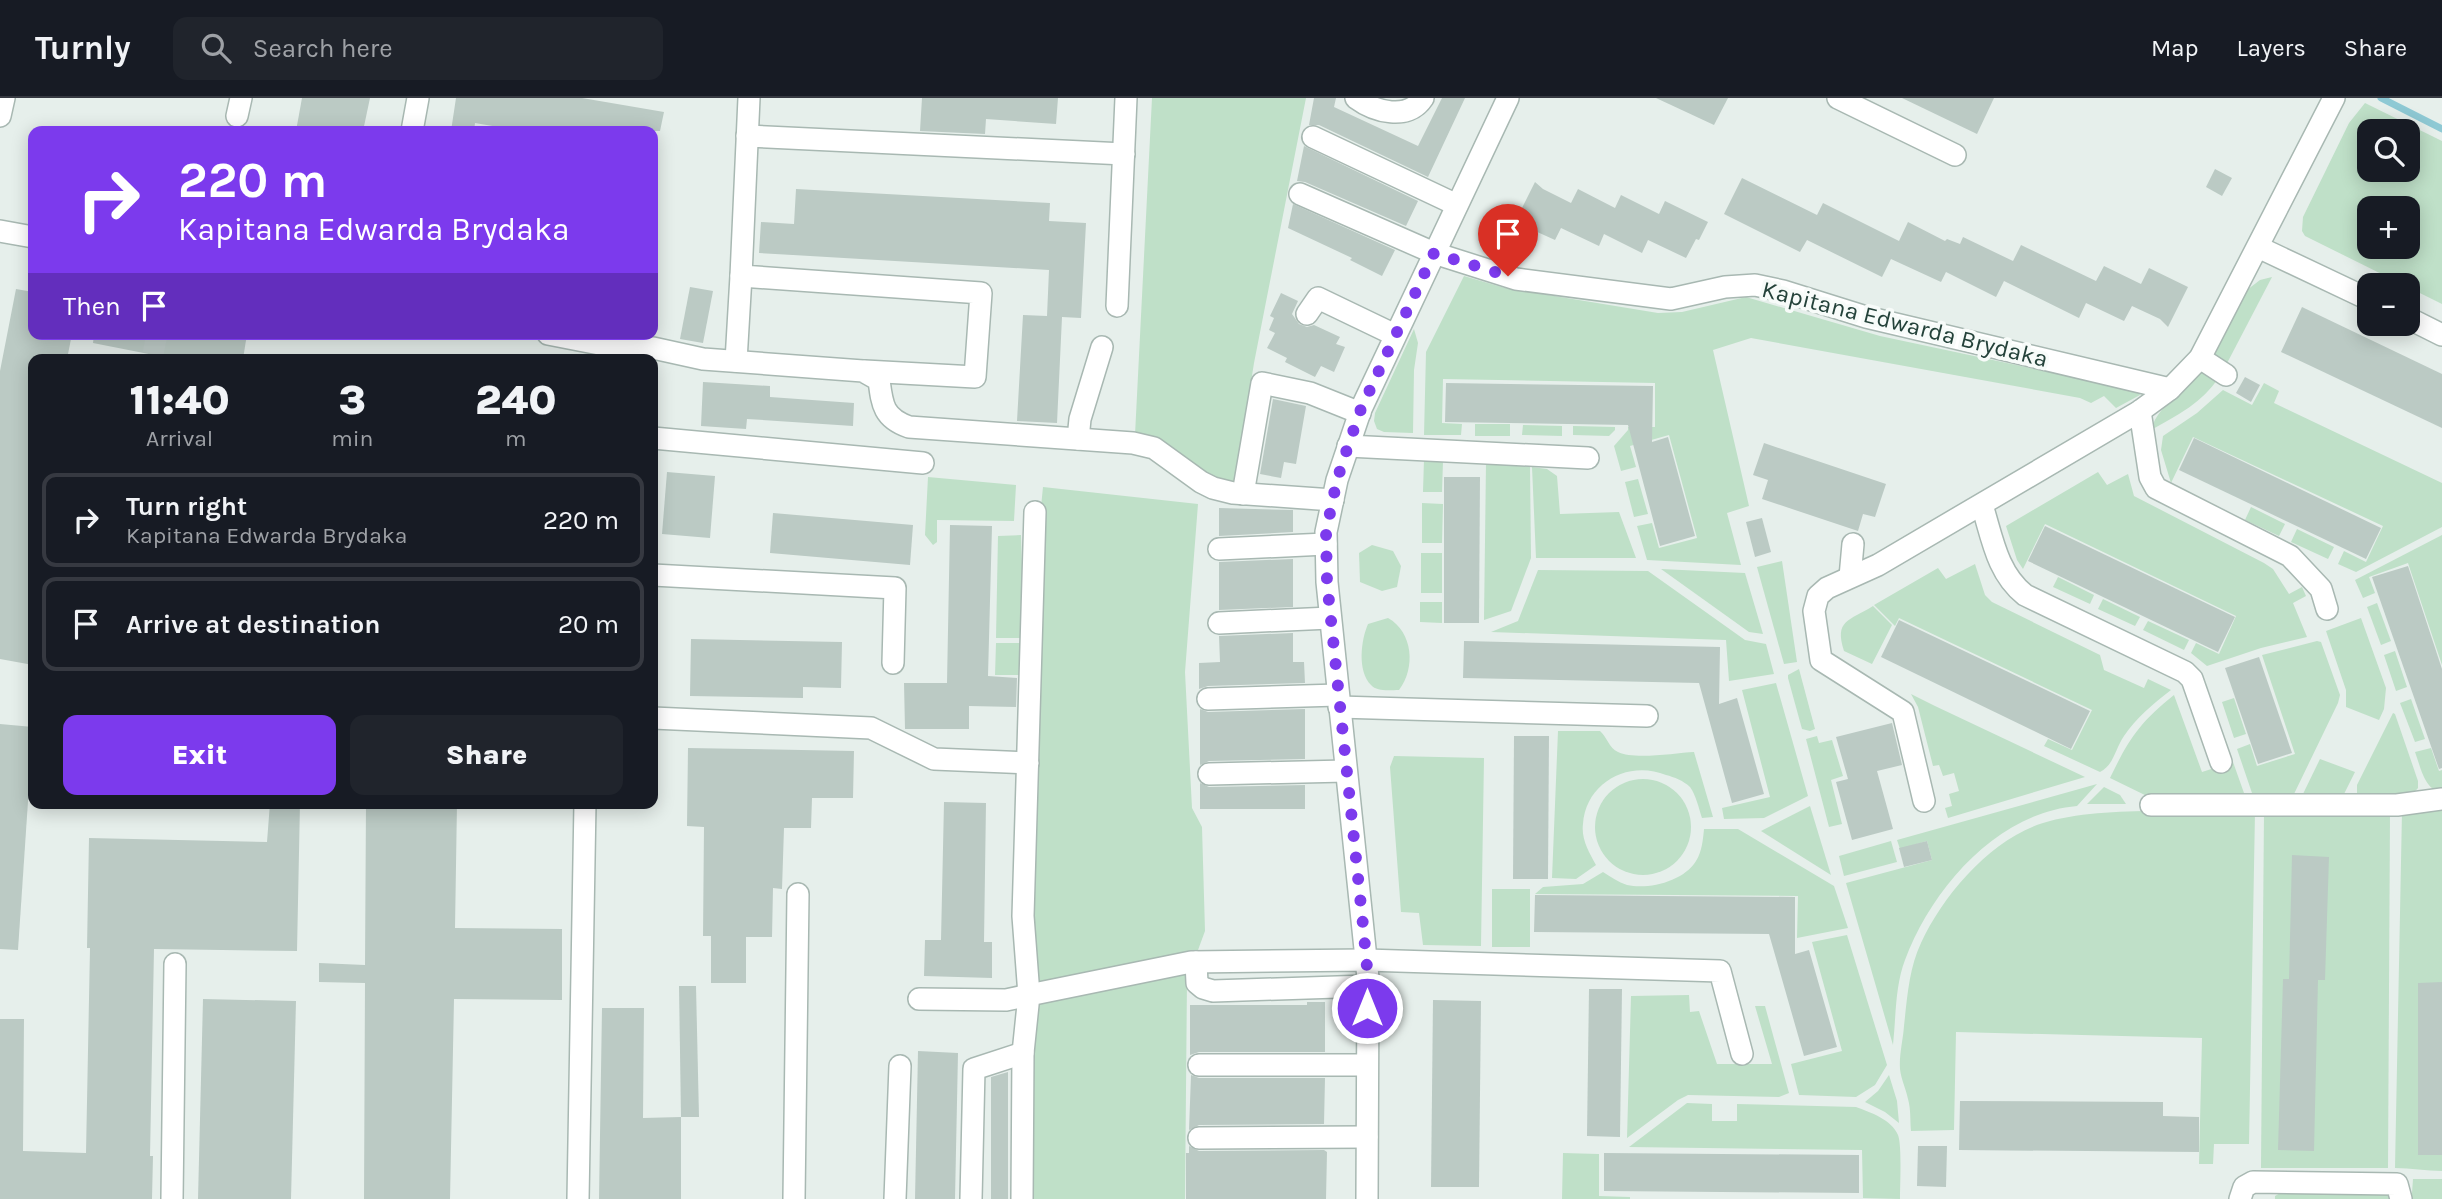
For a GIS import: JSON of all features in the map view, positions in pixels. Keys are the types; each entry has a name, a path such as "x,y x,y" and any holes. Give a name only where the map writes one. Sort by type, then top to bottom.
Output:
{"street":[{"path":"0,116 4,98"},
{"path":"413,126 418,98"},
{"path":"736,361 749,98"},
{"path":"1117,306 1126,98"},
{"path":"1356,98 1376,109 1395,113 1413,109 1423,98"},
{"path":"1367,1199 1366,960 1330,618 1326,532 1348,446 1360,413 1508,98"},
{"path":"1838,98 1955,155"},
{"path":"1924,801 1903,712 1821,660 1814,611 1818,596 1826,588 1878,565 1982,505 2140,411 2170,389 2200,358 2334,98"},
{"path":"747,136 1124,153"},
{"path":"1313,137 1457,205"},
{"name":"Kapitana Edwarda Brydaka","path":"1300,194 1434,253 1516,279 1671,299 1725,287 1755,285 1866,317 2170,389"},
{"path":"0,231 28,236"},
{"path":"2258,247 2357,294"},
{"path":"573,340 622,352 653,348 703,359 975,377 981,293 741,276"},
{"path":"1307,314 1318,298 1395,335"},
{"path":"2420,324 2442,335"},
{"path":"1078,439 1080,419 1102,347"},
{"path":"2200,358 2226,375"},
{"path":"863,371 879,380 882,404 894,422 909,427 1133,443 1154,448 1200,482 1213,488 1243,494 1333,500"},
{"path":"1243,494 1262,383 1310,393 1360,413"},
{"path":"2140,411 2150,477 2156,488 2290,556 2320,589 2327,609"},
{"path":"658,438 923,463"},
{"path":"1348,446 1588,458"},
{"path":"1982,505 2001,568 2019,590 2185,672 2192,679 2221,762"},
{"path":"1022,1199 1023,1053 1029,995 1023,916 1035,512"},
{"path":"1219,549 1326,544"},
{"path":"1850,577 1853,544"},
{"path":"658,575 895,588 893,663"},
{"path":"1219,623 1330,618"},
{"path":"1208,699 1339,701 1647,716"},
{"path":"658,718 871,728 934,759 1028,763"},
{"path":"1209,774 1346,771"},
{"path":"2151,805 2397,805 2442,800"},
{"path":"578,1199 585,809"},
{"path":"794,1199 798,894"},
{"path":"919,999 1006,1000 1196,962 1366,960 1720,971 1742,1054"},
{"path":"1196,962 1197,983 1213,991 1367,986"},
{"path":"172,1199 175,964"},
{"path":"971,1199 974,1069 1023,1053"},
{"path":"1199,1065 1367,1065"},
{"path":"895,1199 900,1066"},
{"path":"1199,1138 1367,1137"},
{"path":"2239,1199 2244,1187 2253,1182 2397,1184 2402,1199"}],"green space":[{"path":"1152,98 1306,98 1254,363 1235,483 1196,469 1135,435"},
{"path":"2365,103 2397,119 2357,119 2357,182 2420,182 2420,130 2442,141 2442,304 2420,293 2420,273 2380,273 2305,236 2302,231 2303,217 2349,123"},
{"path":"1464,276 1505,288 1658,313 1682,312 1746,297 1880,336 2138,391 2140,395 2116,408 2104,396 2091,403 2080,398 1751,338 1713,350 1749,506 1727,513 1741,565 1647,560 1637,526 1652,523 1659,548 1697,538 1669,435 1630,446 1636,467 1621,471 1614,446 1628,427 1655,427 1655,383 1443,379 1442,423 1462,424 1461,435 1424,435 1426,352"},
{"path":"2272,277 2224,369 2209,359 2247,290 2260,280"},
{"path":"1414,329 1418,343 1414,370 1413,433 1384,432 1377,429 1375,413"},
{"path":"2202,370 2219,377 2197,401 2151,430 2160,412"},
{"path":"2264,383 2279,391 2274,403 2442,483 2442,527 2356,572 2338,564 2344,551 2366,562 2383,526 2193,437 2171,483 2161,450 2163,436 2197,413 2223,390 2252,405"},
{"path":"1475,424 1510,424 1510,436 1475,436"},
{"path":"1523,425 1562,426 1562,436 1522,435"},
{"path":"1573,426 1615,427 1615,430 1609,436 1573,435"},
{"path":"1424,459 1443,460 1442,492 1423,492"},
{"path":"1486,463 1530,465 1531,558 1511,611 1484,620"},
{"path":"1532,467 1547,469 1557,476 1560,514 1619,512 1636,558 1536,558"},
{"path":"2098,472 2107,485 2128,474 2134,496 2264,563 2273,569 2289,594 2302,587 2306,596 2293,603 2307,637 2261,648 2207,666 2191,653 2196,643 2219,654 2236,616 2045,524 2023,569 2017,560 2006,526"},
{"path":"928,477 1016,485 1014,521 937,520 937,542 933,545 925,535"},
{"path":"1638,479 1648,514 1634,517 1625,482"},
{"path":"1043,487 1198,504 1185,672 1192,808 1202,827 1205,931 1187,980 1185,1199 1032,1199 1037,547"},
{"path":"1422,503 1443,504 1442,543 1422,543"},
{"path":"2251,507 2285,524 2279,536 2245,520"},
{"path":"2297,529 2334,547 2328,559 2291,542"},
{"path":"1021,535 1024,638 996,638 998,536"},
{"path":"2442,535 2442,665 2408,563 2369,577 2375,593 2363,598 2355,580"},
{"path":"1372,545 1393,551 1401,566 1397,587 1382,591 1360,582 1359,553"},
{"path":"1421,553 1442,553 1442,593 1421,593"},
{"path":"1782,561 1797,662 1784,664 1757,567"},
{"path":"1975,564 1985,595 1992,602 2100,655 2104,670 2144,688 2148,679 2171,690 2134,723 2105,769 2100,772 2044,746 2048,739 2072,750 2092,710 1899,618 1895,626 1874,605 1938,568 1946,579"},
{"path":"1661,569 1745,573 1763,634 1749,632"},
{"path":"1538,570 1648,571 1745,640 1766,644 1774,674 1729,681 1726,640 1491,632 1518,621"},
{"path":"2058,577 2094,595 2090,604 2053,587"},
{"path":"2103,599 2140,617 2135,626 2098,609"},
{"path":"1420,602 1442,602 1442,623 1420,622"},
{"path":"2377,603 2391,641 2381,645 2367,607"},
{"path":"1873,606 1892,625 1872,664 1844,651 1841,633 1846,622"},
{"path":"1388,618 1403,632 1409,651 1408,671 1399,690 1374,687 1367,679 1362,664 1362,647 1368,624"},
{"path":"2361,618 2386,688 2384,709 2379,720 2346,707 2346,690 2326,631"},
{"path":"2148,621 2189,640 2184,650 2143,630"},
{"path":"2321,642 2340,695 2338,703 2294,794 2291,797 2257,797 2252,793 2237,749 2250,744 2257,766 2295,754 2262,655"},
{"path":"996,643 1023,643 1022,675 995,675"},
{"path":"2395,651 2407,687 2396,691 2384,655"},
{"path":"1799,669 1815,729 1810,731 1802,729 1788,678 1788,675"},
{"path":"1776,683 1808,796 1764,818 1724,819 1722,808 1770,797 1742,690"},
{"path":"1911,694 2085,777 1948,818 1945,808 1952,806 1949,794 1959,791 1954,773 1943,776 1939,765 1933,766 1918,707"},
{"path":"2174,695 2202,772 2233,762 2244,793 2241,798 2151,798 2110,778 2136,732"},
{"path":"2234,698 2246,734 2234,738 2222,702"},
{"path":"2411,699 2425,739 2415,742 2400,703"},
{"path":"2393,713 2418,781 2418,788 2411,796 2360,796 2357,793 2357,785"},
{"path":"1558,731 1600,731 1612,748 1625,754 1644,756 1694,752 1713,817 1702,818 1692,790 1679,779 1652,771 1624,773 1601,786 1586,809 1583,835 1596,865 1576,879 1552,878"},
{"path":"1817,736 1819,743 1832,740 1843,776 1831,780 1842,824 1829,827 1806,739"},
{"path":"2431,748 2439,771 2442,770 2442,793 2427,782 2415,752"},
{"path":"1394,756 1484,758 1481,946 1423,945 1419,913 1401,912 1390,767"},
{"path":"2320,759 2355,772 2343,796 2302,796"},
{"path":"1643,779 1661,783 1677,793 1687,809 1691,827 1687,845 1677,861 1661,871 1643,875 1625,871 1609,861 1599,845 1595,827 1599,809 1609,793 1625,783"},
{"path":"2097,784 2077,806 2048,812 2020,823 1995,839 1950,881 1917,933 1905,960 1898,991 1893,1045 1846,883 1932,860 1927,841 1900,849 1897,840"},
{"path":"2104,787 2120,795 2126,804 2087,804"},
{"path":"1810,806 1831,875 1761,831"},
{"path":"2442,810 2442,1171 2395,1168 2402,811"},
{"path":"2148,811 2255,812 2249,1144 2214,1144 2213,1164 2199,1164 2202,1038 1956,1032 1954,1130 1911,1131 1909,1103 1900,1064 1911,973 1921,943 1942,906 1987,855 2024,831 2066,817"},
{"path":"2264,812 2390,812 2388,1168 2261,1168"},
{"path":"1704,829 1738,829 1834,886 1848,928 1797,938 1798,896 1535,894 1543,887 1583,884 1603,872 1627,885 1636,886 1655,885 1675,879 1696,861 1701,850"},
{"path":"1891,841 1897,862 1844,876 1839,856"},
{"path":"1492,889 1530,889 1530,947 1492,947"},
{"path":"1847,935 1887,1065 1875,1085 1856,1097 1799,1095 1791,1064 1842,1051 1812,942"},
{"path":"1689,995 1690,1012 1699,1011 1717,1064 1772,1064 1755,1006 1765,1006 1789,1093 1779,1097 1688,1095 1627,1138 1631,996"},
{"path":"1889,1075 1897,1101 1899,1123 1865,1102 1878,1091"},
{"path":"1687,1103 1712,1104 1712,1121 1737,1121 1737,1104 1856,1107 1874,1114 1891,1125 1898,1135 1900,1199 1863,1198 1862,1150 1629,1147"},
{"path":"1563,1153 1599,1154 1599,1196 1630,1199 1562,1199"},
{"path":"2413,1179 2442,1179 2442,1199 2275,1199 2275,1196 2289,1188 2412,1193"}],"building":[{"path":"302,98 370,98 364,126 297,126"},
{"path":"456,98 582,98 664,112 660,131 658,126 493,126 475,123 475,126 452,126"},
{"path":"922,98 1058,98 1056,124 986,119 985,134 920,131"},
{"path":"1314,98 1336,98 1334,107 1418,146 1442,98 1465,98 1428,177 1319,125 1309,125"},
{"path":"1656,98 1728,98 1714,125"},
{"path":"1902,98 1994,98 1977,134"},
{"path":"1304,146 1418,201 1406,226 1305,182 1297,181"},
{"path":"2215,169 2232,178 2222,196 2206,187"},
{"path":"1742,178 1817,215 1823,203 1899,241 1908,222 1945,241 1947,239 1960,244 1963,237 2013,261 2021,245 2096,281 2104,266 2141,284 2149,268 2188,287 2168,327 2160,319 2132,306 2124,321 2086,303 2079,318 2004,281 1996,297 1946,272 1941,282 1891,259 1882,277 1807,240 1800,252 1724,214"},
{"path":"1535,182 1571,203 1578,189 1615,208 1621,195 1659,214 1665,201 1708,222 1686,258 1648,240 1642,253 1604,234 1599,246 1561,228 1555,240 1515,222"},
{"path":"796,189 1050,203 1049,221 1086,223 1081,318 1062,317 1057,423 1017,421 1023,315 1047,316 1049,270 759,253 761,222 794,224"},
{"path":"1293,204 1395,250 1382,276 1350,260 1352,258 1288,228"},
{"path":"690,287 713,291 703,343 680,339"},
{"path":"16,289 28,291 28,340 71,340 68,354 28,354 28,664 0,659 0,371"},
{"path":"1281,293 1298,301 1292,314 1299,324 1307,327 1314,325 1340,337 1336,344 1345,347 1334,372 1321,366 1315,377 1285,362 1287,358 1267,348 1275,333 1269,330 1274,318 1270,316"},
{"path":"2302,307 2357,333 2357,336 2363,336 2442,374 2442,428 2281,352"},
{"path":"93,340 246,340 244,354 149,354 93,343"},
{"path":"2245,377 2260,385 2251,402 2236,393"},
{"path":"703,382 770,386 770,397 854,403 853,426 747,419 746,429 701,426"},
{"path":"1446,383 1653,386 1652,442 1668,437 1695,536 1660,546 1628,425 1445,422"},
{"path":"1273,399 1306,406 1296,464 1284,462 1281,478 1260,474"},
{"path":"2194,438 2381,528 2366,559 2179,470"},
{"path":"1764,443 1886,484 1875,517 1863,514 1858,531 1762,499 1768,480 1753,475"},
{"path":"667,472 715,476 710,538 662,534"},
{"path":"1444,477 1480,477 1479,623 1444,623"},
{"path":"1219,508 1293,510 1293,532 1219,536"},
{"path":"773,513 913,525 910,565 770,553"},
{"path":"1762,518 1771,552 1755,557 1746,522"},
{"path":"950,525 992,526 988,676 1017,678 1016,707 969,706 969,729 905,729 904,683 947,683"},
{"path":"2045,526 2235,617 2218,652 2028,561"},
{"path":"1293,559 1293,607 1219,610 1219,562"},
{"path":"2408,566 2442,669 2442,768 2439,769 2372,577"},
{"path":"1899,620 2090,711 2071,749 1881,657"},
{"path":"1293,633 1293,662 1304,662 1305,683 1208,686 1199,689 1199,663 1220,662 1219,636"},
{"path":"691,639 842,642 841,688 803,687 803,698 690,696"},
{"path":"1464,641 1720,647 1719,704 1737,698 1764,794 1732,803 1699,683 1463,678"},
{"path":"2259,657 2292,753 2258,764 2225,668"},
{"path":"1200,709 1208,712 1305,709 1305,759 1209,761 1200,765"},
{"path":"1892,723 1902,765 1877,771 1893,829 1852,840 1836,782 1848,779 1836,737"},
{"path":"0,724 28,727 28,801 18,950 0,949"},
{"path":"1514,736 1549,736 1548,879 1513,879"},
{"path":"688,748 854,751 853,798 812,798 811,828 784,828 782,889 773,888 772,937 746,937 746,983 711,983 711,936 703,936 704,827 687,826"},
{"path":"1200,783 1209,787 1305,785 1305,809 1200,809"},
{"path":"944,802 986,803 984,942 992,942 992,978 924,976 925,940 941,940"},
{"path":"270,809 300,809 297,951 154,949 150,1156 153,1156 152,1199 0,1199 0,1019 24,1019 23,1151 86,1153 89,838 267,842"},
{"path":"366,809 457,809 455,928 562,929 562,1000 454,999 450,1199 364,1199 365,983 319,982 319,963 365,965"},
{"path":"1927,841 1932,860 1904,867 1899,848"},
{"path":"2292,855 2329,857 2325,980 2318,980 2314,1151 2278,1150 2283,979 2289,979"},
{"path":"1535,895 1795,897 1795,954 1809,950 1837,1047 1804,1056 1769,934 1534,932"},
{"path":"2442,982 2442,1155 2418,1155 2418,983"},
{"path":"679,986 696,986 699,1117 681,1117"},
{"path":"1589,989 1622,989 1620,1137 1587,1136"},
{"path":"203,999 296,1001 291,1199 198,1199"},
{"path":"1433,1000 1481,1001 1479,1187 1431,1187"},
{"path":"1307,1002 1325,1002 1325,1052 1199,1052 1190,1055 1190,1005 1307,1005"},
{"path":"602,1008 644,1008 643,1118 681,1117 681,1199 599,1199"},
{"path":"918,1051 958,1053 955,1199 915,1199"},
{"path":"1008,1072 1008,1199 991,1199 991,1077"},
{"path":"1191,1075 1199,1078 1325,1078 1324,1124 1199,1125 1189,1130"},
{"path":"1960,1101 2163,1102 2163,1116 2199,1117 2199,1152 1959,1150"},
{"path":"1189,1146 1199,1151 1324,1150 1327,1152 1326,1199 1186,1199 1186,1153 1189,1153"},
{"path":"1918,1146 1947,1146 1946,1187 1917,1186"},
{"path":"1604,1153 1859,1155 1859,1193 1604,1191"}],"waterway":[{"path":"2381,98 2442,129"}],"tunnel":[{"path":"153,354 156,340"}],"route":[{"path":"1367,1008 1368,978 1327,582 1326,532 1337,480 1360,413 1434,253 1508,276"}]}
